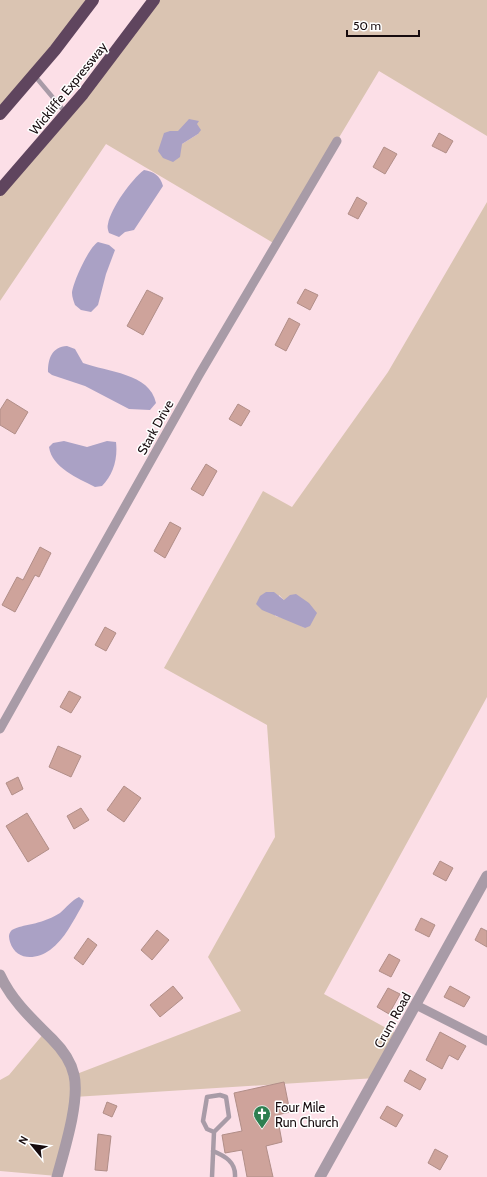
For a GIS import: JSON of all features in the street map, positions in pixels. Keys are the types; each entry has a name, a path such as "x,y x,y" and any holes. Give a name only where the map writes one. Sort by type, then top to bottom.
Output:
{"highway":[{"path":"0,114 55,50 93,0"},
{"name":"Wickliffe Expressway","path":"0,190 66,114 154,0"}],"street":[{"name":"Stark Drive","path":"0,729 199,375 337,141"},
{"name":"Crum Road","path":"320,1177 487,876"},
{"path":"0,975 22,1009 59,1046 74,1076 75,1091 71,1118 57,1177"},
{"path":"416,1005 487,1041"}],"lane":[{"path":"34,75 66,114"},
{"path":"212,1177 214,1132 229,1117 226,1097 220,1095 207,1097 203,1121 207,1129 214,1132"},
{"path":"213,1151 225,1156 232,1163 236,1177"}],"shaded area":[{"path":"0,0 93,0 0,114"},
{"path":"154,0 487,0 487,136 379,71 275,244 106,144 0,301 0,190","holes":["170,131 198,134 182,144"]},
{"path":"189,119 199,121 197,124 201,130 198,134 182,144 180,157 173,162 163,158 158,151 164,133 178,131"},
{"path":"144,170 156,175 160,179 163,186 134,230 125,232 119,237 109,233 108,224 113,210 133,180"},
{"path":"487,202 487,697 324,994 399,1035 376,1078 74,1097 57,1176 0,1171 0,1080 9,1075 45,1032 74,1075 241,1011 208,957 275,837 267,725 164,668 263,491 292,507 388,372","holes":["279,595 305,628 288,619 275,616"]},
{"path":"98,242 109,245 115,250 106,274 98,305 91,312 81,310 75,305 72,293 75,281 82,265 94,245"},
{"path":"67,346 75,349 83,363 126,375 145,385 152,393 156,403 150,410 129,409 85,386 52,375 48,372 52,354 54,351"},
{"path":"64,441 87,447 107,441 116,442 114,466 106,482 102,486 95,487 60,467 51,454 49,447 53,443"},
{"path":"266,592 274,592 284,600 290,595 296,594 309,603 317,613 310,626 305,628 262,610 256,604 260,596"},
{"path":"79,897 84,901 82,906 72,924 55,946 39,956 27,957 17,953 10,942 9,934 11,931 40,922 60,913 71,902"}],"building":[{"path":"439,133 453,141 446,153 432,146"},
{"path":"384,147 397,154 385,174 373,167"},
{"path":"357,197 367,203 358,219 348,214"},
{"path":"305,289 318,295 310,310 297,303"},
{"path":"147,290 163,298 143,335 127,326"},
{"path":"289,318 300,324 286,351 275,345"},
{"path":"7,399 28,412 15,434 0,425 0,410"},
{"path":"238,404 250,411 241,426 229,419"},
{"path":"206,464 217,471 203,496 191,489"},
{"path":"170,522 181,528 165,558 154,551"},
{"path":"40,547 51,553 39,577 35,575 15,612 2,605 17,577 23,580"},
{"path":"105,627 116,633 106,651 95,645"},
{"path":"69,691 81,697 71,713 60,707"},
{"path":"58,746 81,756 71,777 49,767"},
{"path":"18,777 23,789 12,795 6,783"},
{"path":"124,786 141,798 124,822 107,810"},
{"path":"81,808 89,820 74,829 67,816"},
{"path":"27,813 49,849 28,862 6,826"},
{"path":"440,861 453,868 446,881 433,874"},
{"path":"421,918 435,925 429,937 415,930"},
{"path":"481,928 487,931 487,947 475,940"},
{"path":"157,930 169,940 152,960 141,950"},
{"path":"88,938 97,945 83,965 74,958"},
{"path":"389,954 400,960 391,977 379,971"},
{"path":"173,986 183,998 160,1017 150,1005"},
{"path":"450,986 470,997 464,1007 444,997"},
{"path":"388,988 400,994 389,1014 377,1007"},
{"path":"440,1032 466,1046 458,1060 449,1055 442,1069 426,1060"},
{"path":"410,1070 426,1079 420,1090 404,1081"},
{"name":"Four Mile Run Church","path":"284,1082 290,1112 277,1115 282,1142 266,1146 273,1177 247,1177 242,1150 225,1153 222,1135 242,1131 234,1093"},
{"path":"107,1102 117,1106 112,1117 103,1113"},
{"path":"387,1106 403,1115 396,1127 380,1118"},
{"path":"98,1134 111,1136 107,1171 95,1170"},
{"path":"435,1149 448,1156 440,1170 428,1163"}],"place":[{"name":"Four Mile Run Church","path":"262,1129"}]}
